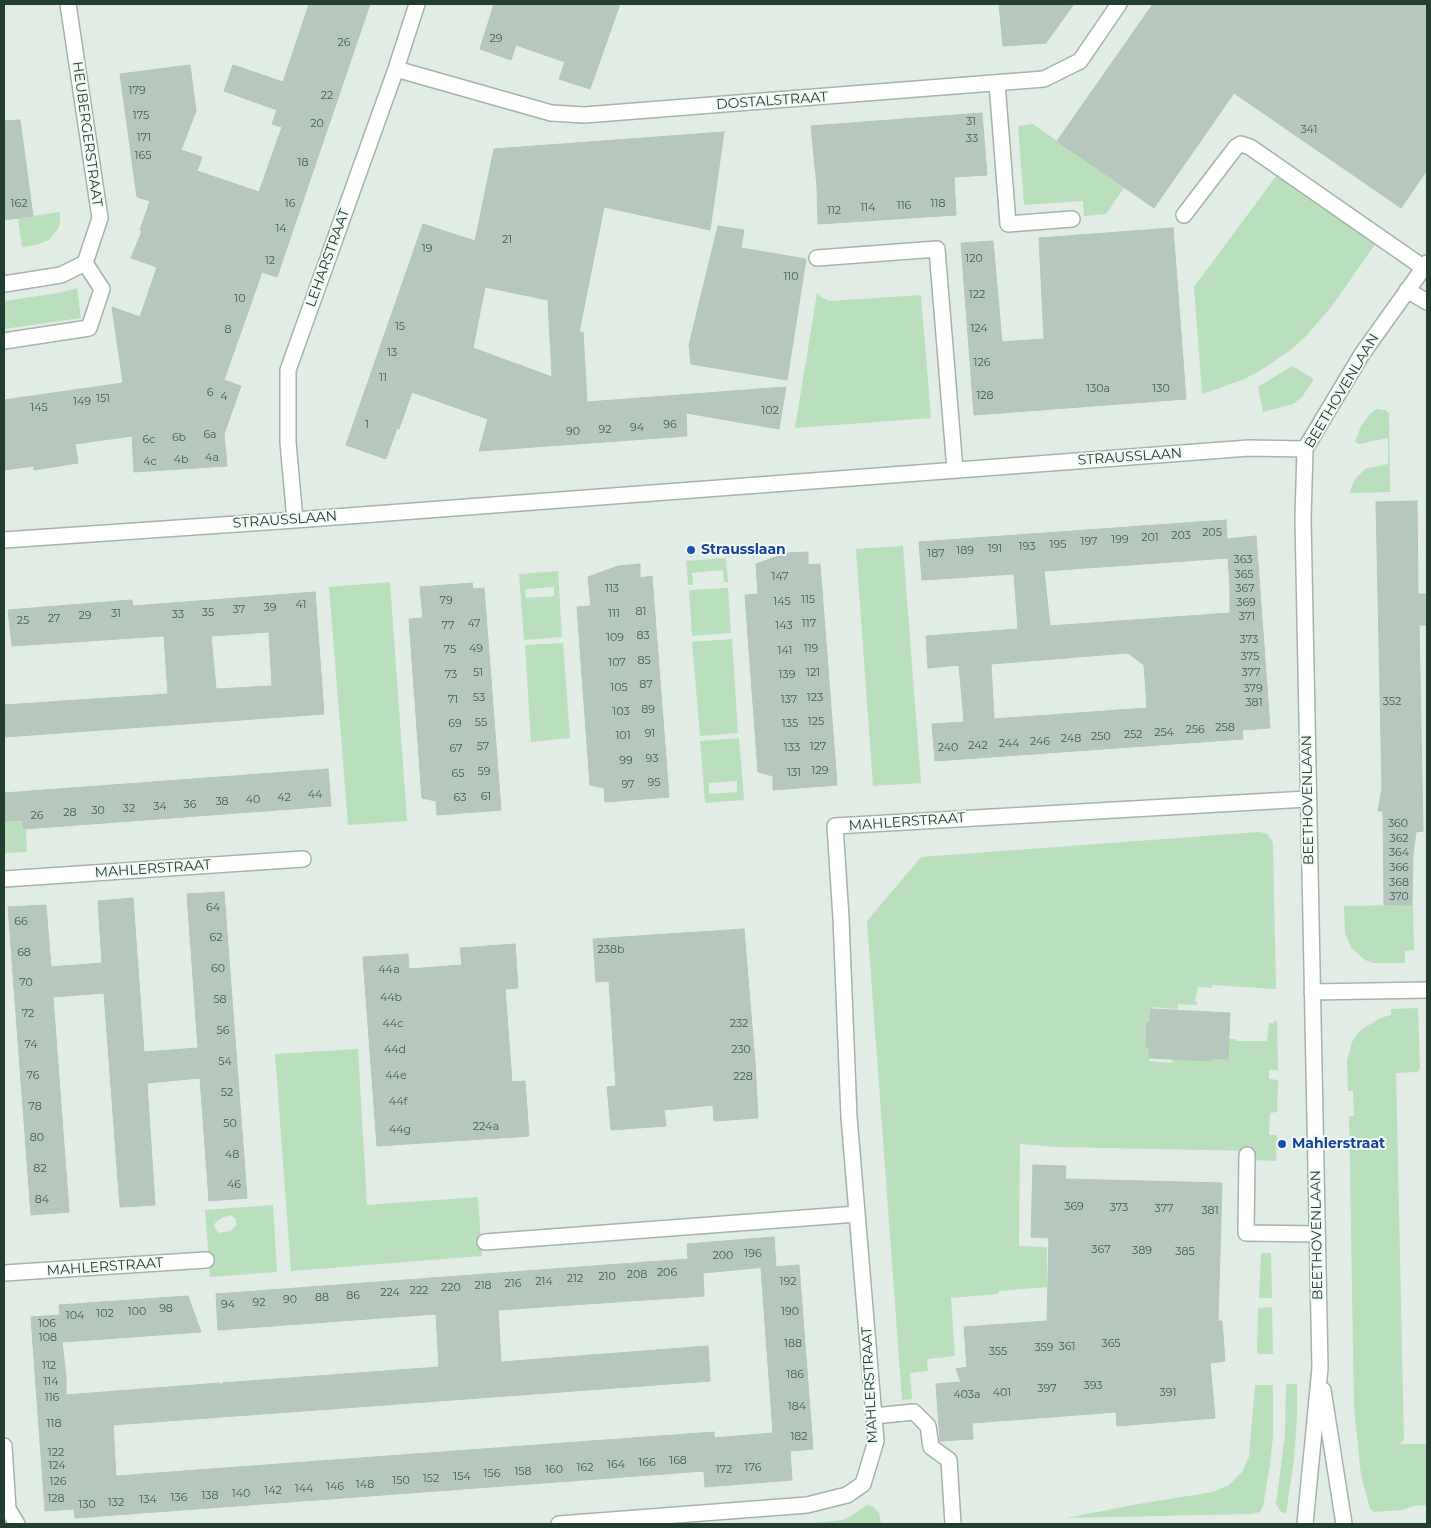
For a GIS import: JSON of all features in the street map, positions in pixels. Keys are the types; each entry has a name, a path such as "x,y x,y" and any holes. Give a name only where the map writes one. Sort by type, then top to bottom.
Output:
{"street":[{"name":"HEUBERGERSTRAAT","path":"68,4 100,218 85,263"},
{"name":"LEHARSTRAAT","path":"295,520 288,442 288,370 396,69 417,4"},
{"name":"DOSTALSTRAAT","path":"396,69 551,112 584,115 1044,79 1080,61 1119,4"},
{"path":"997,83 1008,224 1072,219"},
{"name":"BEETHOVENLAAN","path":"1184,215 1241,144 1250,147 1426,266 1362,354 1304,449 1303,519 1320,1368 1305,1524"},
{"path":"817,258 937,249 955,470"},
{"path":"4,284 61,275 85,263 102,289 89,328 4,341"},
{"path":"1407,290 1427,302"},
{"name":"STRAUSSLAAN","path":"4,540 1249,448 1304,449"},
{"name":"MAHLERSTRAAT","path":"559,1524 807,1505 847,1496 863,1484 876,1441 849,1117 841,928 834,826 1308,799"},
{"name":"MAHLERSTRAAT","path":"4,879 303,859"},
{"path":"1312,992 1427,990"},
{"path":"1246,1155 1246,1233 1317,1234"},
{"path":"485,1242 857,1214"},
{"name":"MAHLERSTRAAT","path":"4,1273 206,1260"},
{"name":"BEETHOVENLAAN","path":"1320,1368 1344,1524"},
{"path":"874,1416 914,1412 928,1426 931,1446 949,1460 953,1524"},
{"path":"4,1446 8,1509 17,1524"}],"green space":[{"path":"1033,124 1124,188 1106,214 1084,216 1083,201 1024,205 1018,126"},
{"path":"1277,175 1376,243 1332,306 1292,349 1260,371 1242,380 1202,394 1194,287"},
{"path":"60,212 58,229 49,240 36,245 22,247 18,218"},
{"path":"77,288 81,318 4,329 4,301 58,293"},
{"path":"817,293 829,301 921,295 931,418 795,428"},
{"path":"1292,366 1314,379 1302,397 1293,404 1263,412 1258,387"},
{"path":"1376,409 1385,410 1389,413 1390,492 1349,493 1355,479 1365,469 1388,464 1388,438 1359,444 1355,442 1361,426"},
{"path":"903,546 921,783 873,786 856,549"},
{"path":"726,558 728,582 724,582 723,570 692,573 693,585 688,585 686,561"},
{"path":"558,571 562,637 524,640 519,574","holes":["554,587 554,596 526,598 525,589"]},
{"path":"390,582 407,821 348,825 329,587"},
{"path":"728,588 731,633 692,636 689,590"},
{"path":"732,639 738,733 700,736 692,642"},
{"path":"563,643 570,738 531,742 525,645"},
{"path":"739,738 744,800 705,803 700,741","holes":["737,781 737,792 709,794 709,783"]},
{"path":"23,820 26,829 27,852 4,853 4,821"},
{"path":"1259,832 1267,834 1273,842 1276,989 1212,985 1212,988 1198,987 1195,1001 1197,1001 1197,1005 1178,1004 1178,1012 1177,1009 1151,1007 1150,1023 1147,1023 1146,1047 1149,1047 1149,1061 1172,1063 1173,1059 1210,1061 1211,1058 1228,1059 1229,1039 1236,1039 1236,1041 1267,1041 1269,1023 1277,1021 1278,1070 1269,1070 1269,1079 1278,1080 1277,1112 1270,1113 1269,1135 1277,1135 1276,1161 1254,1160 1254,1151 1056,1147 1020,1144 1019,1246 1047,1247 1047,1287 951,1298 955,1356 927,1359 928,1371 910,1373 912,1399 902,1400 867,921 921,857"},
{"path":"1413,905 1414,950 1405,951 1405,963 1373,963 1365,960 1352,949 1345,934 1344,906"},
{"path":"1418,1008 1420,1069 1417,1072 1396,1073 1404,1441 1401,1441 1401,1444 1427,1444 1427,1505 1414,1506 1402,1510 1374,1512 1370,1509 1361,1475 1354,1407 1349,1116 1354,1116 1353,1091 1348,1091 1347,1061 1352,1042 1364,1028 1380,1018 1391,1015 1391,1009"},
{"path":"358,1049 367,1205 478,1197 482,1256 291,1271 275,1054"},
{"path":"273,1205 277,1272 210,1277 205,1210","holes":["230,1215 235,1218 237,1225 230,1231 218,1233 214,1226 215,1223"]},
{"path":"1261,1253 1271,1253 1272,1298 1259,1298"},
{"path":"1272,1307 1273,1354 1257,1354 1258,1308"},
{"path":"1286,1384 1297,1384 1297,1418 1294,1459 1286,1514 1280,1511 1276,1504 1285,1435"},
{"path":"1255,1385 1273,1385 1273,1437 1263,1506 1260,1512 1252,1514 1066,1518 1213,1492 1229,1485 1242,1472 1249,1457"},
{"path":"867,1505 872,1506 879,1513 881,1524 805,1524 842,1520"}],"building":[{"path":"309,4 370,4 277,277 262,272 224,380 241,386 224,434 227,466 134,472 132,436 75,444 78,463 34,470 34,466 4,470 4,400 123,383 112,307 140,317 157,267 131,258 142,231 140,230 150,201 137,197 120,74 190,65 196,111 181,150 202,157 197,171 259,192 282,127 272,124 277,110 224,91 233,65 283,82"},
{"path":"494,4 620,4 590,89 559,79 565,62 516,45 511,60 480,49"},
{"path":"999,4 1074,4 1046,43 1003,46"},
{"path":"1153,4 1427,4 1427,170 1401,208 1234,93 1154,208 1057,141"},
{"path":"982,113 987,175 954,177 956,215 818,224 817,186 811,126"},
{"path":"20,120 33,216 4,220 4,121"},
{"path":"724,132 710,230 604,207 579,332 583,332 587,402 786,387 779,429 686,413 687,436 479,451 488,419 412,392 386,459 346,445 423,224 475,241 494,149","holes":["485,287 548,300 552,377 473,348"]},
{"path":"718,226 744,230 741,248 806,259 787,380 691,364 689,345"},
{"path":"1173,228 1186,399 974,415 961,243 993,241 1002,342 1044,339 1039,238"},
{"path":"1417,501 1418,594 1427,594 1427,625 1419,625 1423,831 1416,832 1413,854 1412,905 1384,905 1383,811 1378,811 1382,788 1376,502"},
{"path":"1226,520 1227,539 1256,536 1270,728 1242,730 1243,739 935,761 932,724 964,722 959,665 928,668 926,636 1018,629 1014,574 922,580 919,542","holes":["1228,558 1230,613 1050,626 1044,571","1128,653 1144,665 1147,708 994,719 991,664"]},
{"path":"808,552 808,565 820,564 837,785 773,790 773,776 758,772 745,595 758,594 756,564 787,553"},
{"path":"640,564 640,578 652,576 669,797 605,802 604,788 590,785 577,607 591,606 588,577 618,566"},
{"path":"472,583 473,589 484,588 501,810 437,815 436,801 422,798 409,619 423,618 420,587"},
{"path":"315,592 324,714 4,737 4,705 168,694 164,636 12,646 8,610 132,600 133,606","holes":["269,632 272,686 216,689 211,636"]},
{"path":"328,769 331,806 24,829 23,820 4,821 4,793"},
{"path":"224,892 247,1198 209,1201 200,1078 147,1083 155,1205 120,1207 104,993 53,997 69,1212 31,1215 8,907 46,905 51,967 102,963 98,901 133,898 144,1052 198,1048 187,894"},
{"path":"744,929 758,1118 714,1121 713,1105 664,1110 666,1126 611,1130 607,1087 616,1086 609,981 596,982 593,939"},
{"path":"515,944 518,988 505,989 512,1082 525,1081 529,1136 377,1146 363,957 408,954 409,969 462,965 460,948"},
{"path":"1151,1009 1230,1013 1228,1059 1211,1058 1211,1061 1149,1058 1149,1047 1146,1047 1147,1023 1150,1023"},
{"path":"1033,1165 1066,1166 1065,1179 1222,1183 1218,1321 1222,1321 1225,1361 1210,1363 1215,1418 1117,1426 1116,1412 972,1423 973,1439 940,1441 936,1384 961,1382 956,1369 967,1367 964,1327 1047,1321 1049,1238 1031,1237"},
{"path":"774,1237 776,1266 703,1273 704,1296 498,1310 501,1362 708,1346 710,1381 113,1425 116,1476 714,1432 714,1438 773,1433 761,1268 799,1265 813,1449 790,1451 792,1480 705,1487 704,1471 75,1518 74,1509 45,1511 31,1317 60,1315 59,1305 188,1296 201,1332 62,1342 66,1395 220,1383 221,1387 222,1383 439,1367 436,1314 218,1330 216,1294 688,1259 687,1244"}],"place":[{"name":"Strausslaan","path":"691,550"},
{"name":"Mahlerstraat","path":"1282,1144"}]}
